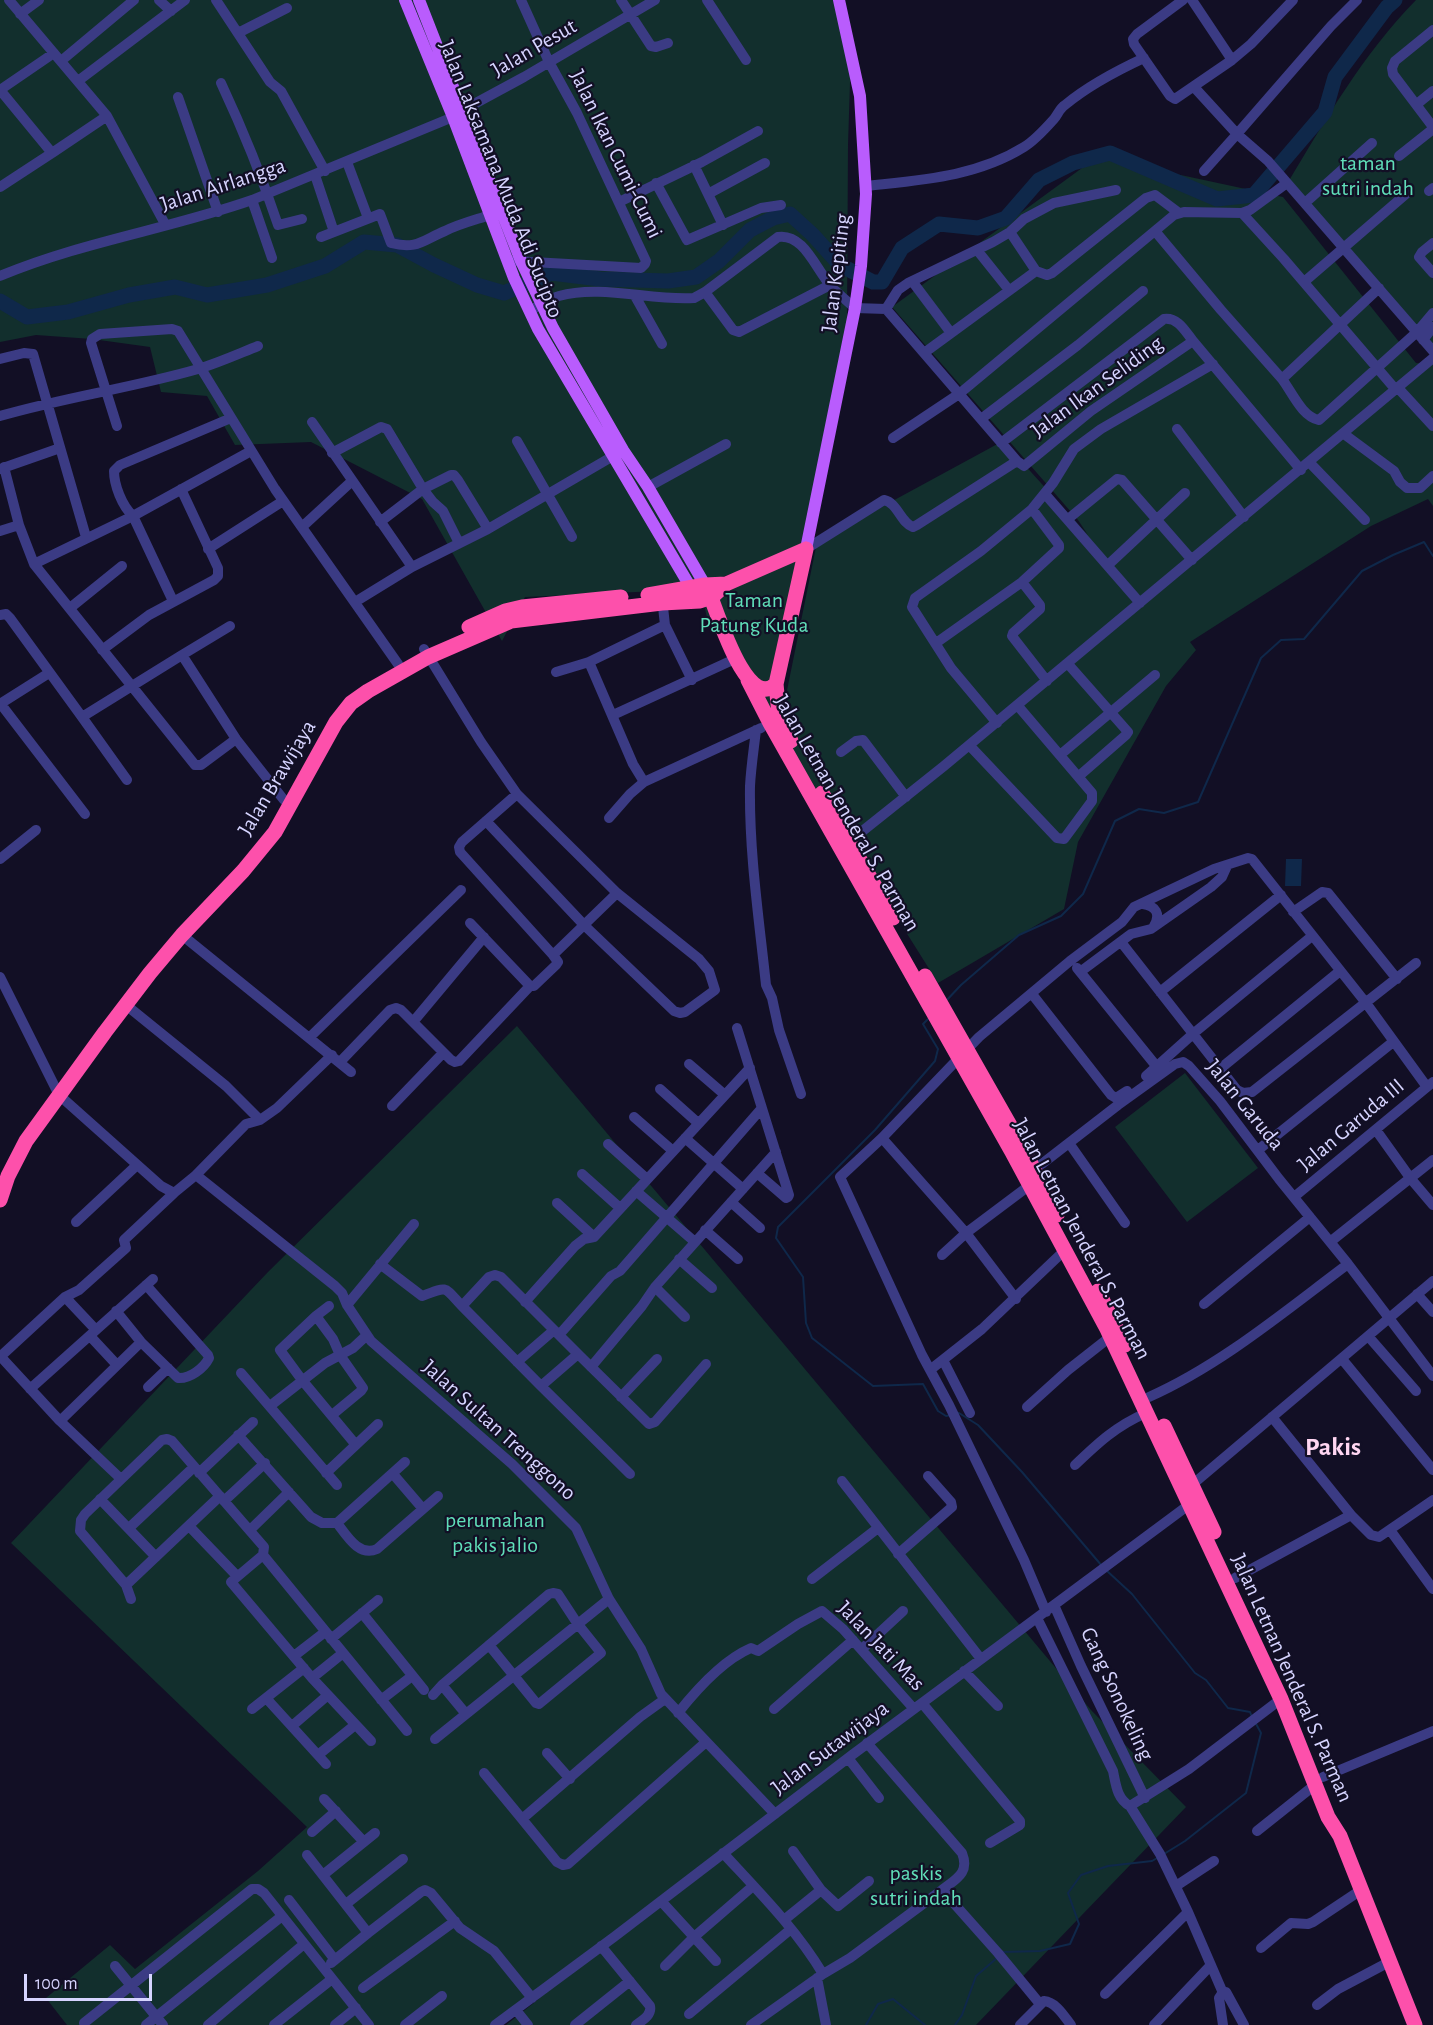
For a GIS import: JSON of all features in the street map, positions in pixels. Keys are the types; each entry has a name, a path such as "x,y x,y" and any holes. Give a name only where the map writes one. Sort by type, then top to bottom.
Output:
{"highway":[{"name":"Jalan Brawijaya","path":"0,1200 15,1161 57,1091 166,943 243,861 269,828 334,708 351,691 398,664 511,621 702,593 806,549"},
{"name":"Jalan Letnan Jenderal S. Parman","path":"806,549 776,684 778,714 785,730 850,841 922,982"},
{"name":"Jalan Letnan Jenderal S. Parman","path":"702,593 748,680 763,727 922,982 1116,1325 1192,1484 1289,1697 1319,1780 1328,1817 1340,1836 1415,2025"},
{"name":"Jalan Brawijaya","path":"0,1174 17,1141 182,935 243,871 275,832 344,711 351,703 426,653"},
{"path":"748,680 764,690 776,684"},
{"name":"Jalan Letnan Jenderal S. Parman","path":"1032,1178 1190,1504 1319,1780"}],"main road":[{"name":"Jalan Laksamana Muda Adi Sucipto","path":"405,0 458,114 520,270 529,309 543,339 618,453 648,487 702,593"},
{"name":"Jalan Laksamana Muda Adi Sucipto","path":"419,0 507,260 520,270 540,300 552,328 618,453 631,484 702,593"},
{"name":"Jalan Kepiting","path":"806,549 855,308 861,267 866,186 860,96 839,0"}],"street":[{"path":"9,0 107,116 165,224"},
{"path":"20,14 39,0"},
{"path":"52,153 0,90 58,57 134,0"},
{"path":"159,0 171,11"},
{"path":"78,81 185,0"},
{"path":"216,0 270,82 281,91 320,173 334,232"},
{"name":"Jalan Ikan Cumi-Cumi","path":"520,270 641,268 644,266 645,257 521,0"},
{"path":"621,0 652,47 668,43"},
{"name":"Jalan Pesut","path":"458,114 655,0"},
{"path":"707,0 746,60"},
{"path":"1183,0 1134,36 1134,44 1172,98 1177,98 1232,60 1251,44 1293,0"},
{"path":"1192,0 1232,60"},
{"path":"1204,171 1351,2"},
{"path":"238,33 287,8"},
{"path":"1399,156 1433,128 1393,74 1392,68 1395,62 1433,30"},
{"path":"866,186 942,178 990,165 1026,147 1053,120 1062,106 1109,75 1144,58"},
{"path":"221,83 244,132 279,226 302,219"},
{"path":"1194,87 1237,134 1268,161 1427,342"},
{"path":"1417,104 1433,91"},
{"path":"178,97 218,212"},
{"name":"Jalan Airlangga","path":"0,276 101,242 218,212 252,200 458,114"},
{"path":"0,187 107,116"},
{"path":"619,202 758,131"},
{"path":"1305,203 1372,143"},
{"path":"347,162 368,218"},
{"path":"708,194 765,163"},
{"path":"694,165 723,225"},
{"path":"893,438 959,394 1179,213 1242,213 1250,210 1284,180"},
{"path":"656,183 687,240 761,208 781,204"},
{"path":"886,309 898,290 912,281 978,250 1010,232 1024,219 1054,203 1116,190"},
{"path":"1304,282 1406,194"},
{"path":"1010,232 1036,272 1047,275 1146,198 1155,195 1179,213"},
{"path":"252,200 272,258"},
{"path":"1242,213 1376,368 1433,426"},
{"path":"321,237 381,214 391,243 412,246 427,241 446,230 490,215"},
{"path":"1155,231 1282,379 1312,418 1319,420 1376,368 1427,342 1433,327"},
{"path":"529,309 540,300 571,293 694,298 778,237 783,237 801,246 830,285 855,308 886,309 1020,463"},
{"path":"1433,243 1419,257 1433,273"},
{"path":"978,250 1009,290"},
{"path":"924,353 1036,272"},
{"path":"912,281 951,333"},
{"path":"705,292 733,330 739,332 830,285"},
{"path":"1282,379 1379,288"},
{"path":"981,419 1078,345 1143,291"},
{"path":"635,296 662,344"},
{"path":"1427,342 1433,313"},
{"path":"1001,443 1164,319 1170,318 1177,322 1306,466 1365,520"},
{"path":"117,426 91,344 92,339 100,334 172,329 178,331 283,501 398,664"},
{"name":"Jalan Ikan Seliding","path":"806,549 884,500 891,502 906,523 917,525 1020,463 1193,341"},
{"path":"0,416 46,403 201,368 258,346"},
{"path":"0,359 31,352 86,537"},
{"path":"850,841 1018,706 1433,358"},
{"path":"997,723 951,668 912,607 915,598 981,551 1032,509 1045,494 1074,449 1101,429 1213,364"},
{"path":"172,601 133,516 126,510 114,479 114,471 120,465 231,418"},
{"path":"312,422 412,567"},
{"path":"332,453 384,427 390,432 423,489 443,511 459,543"},
{"path":"1178,429 1244,517"},
{"path":"1344,434 1394,471 1400,482 1407,488 1420,488 1433,476"},
{"path":"517,441 572,537"},
{"path":"648,487 726,444"},
{"path":"60,448 2,468 19,525 34,564 195,765 201,765 236,739"},
{"path":"34,564 133,516 251,451"},
{"path":"355,602 412,567 488,529 618,453"},
{"path":"380,522 423,489 454,475 488,529"},
{"path":"1068,519 1117,479 1122,480 1192,560"},
{"path":"302,527 352,481"},
{"path":"102,650 149,615 218,576 218,568 181,489"},
{"path":"1107,565 1185,493"},
{"path":"1045,494 1140,603"},
{"path":"208,549 283,501"},
{"path":"936,643 1022,582 1059,548 1032,509"},
{"path":"0,531 19,525"},
{"path":"70,608 122,566"},
{"path":"1022,582 1040,605 1040,609 1012,636 1047,681"},
{"path":"662,598 665,625 692,680"},
{"path":"0,615 6,614 10,618 127,780"},
{"path":"556,672 589,662 665,625"},
{"path":"82,717 230,626"},
{"path":"426,653 481,742 517,794 617,893 706,965 715,990 685,1012 674,1011 584,925 486,821"},
{"path":"182,655 236,739 284,800"},
{"path":"613,715 737,658"},
{"path":"589,662 633,764 644,782"},
{"path":"1068,664 1127,730 1127,734 1079,776"},
{"path":"49,673 0,703 85,814"},
{"path":"1060,755 1155,675"},
{"path":"969,746 1059,839 1064,839 1093,798 1092,793 1018,706"},
{"path":"609,818 644,782 763,727"},
{"path":"763,727 750,784 753,866 766,985 801,1094"},
{"path":"841,752 856,741 863,740 906,797"},
{"path":"115,1473 60,1421 0,1356 65,1297 79,1290 120,1255 126,1248 124,1240 196,1175 246,1124 260,1120 277,1108 390,1010 396,1008 401,1010 443,1053 454,1062 459,1061 530,986 534,986 556,965 558,962 553,955 460,852 459,847 462,842 517,794"},
{"path":"0,859 36,830"},
{"path":"1223,1993 1160,1854 1130,1806 1121,1800 1113,1771 1024,1560 930,1370 840,1179 882,1138 962,1052 1070,961 1122,922 1134,907 1214,869 1248,858 1252,859 1281,895 1393,1041 1430,1084"},
{"path":"1080,972 1131,934 1148,931 1211,887 1222,877 1227,866"},
{"path":"310,1037 461,891"},
{"path":"1293,912 1322,892 1328,893 1397,979"},
{"path":"553,955 617,893"},
{"path":"1160,992 1281,895"},
{"path":"1143,904 1157,911 1158,916 1154,926"},
{"path":"470,923 530,986"},
{"path":"182,935 351,1072"},
{"path":"1032,994 1111,1095 1116,1098 1122,1096 1194,1033 1312,936"},
{"path":"413,1022 484,937"},
{"path":"1121,942 1237,1090 1243,1093 1252,1092 1416,963"},
{"path":"1070,961 1157,1067"},
{"path":"1221,1068 1340,971"},
{"path":"0,977 3,990 57,1091 137,1166 161,1186 174,1193"},
{"path":"126,1005 226,1086 260,1120"},
{"path":"737,1028 788,1197 786,1198 757,1173"},
{"path":"1258,1150 1393,1041"},
{"path":"392,1106 443,1053"},
{"name":"Jalan Garuda","path":"942,1255 1069,1143 1175,1064 1183,1062 1221,1101 1433,1376"},
{"path":"690,1064 725,1095"},
{"path":"525,1302 575,1246 584,1239 594,1237 750,1068"},
{"name":"Jalan Garuda III","path":"1294,1197 1430,1084"},
{"path":"660,1089 698,1123"},
{"path":"517,1362 556,1333 611,1276 620,1271 762,1108"},
{"path":"634,1117 673,1151"},
{"path":"1376,1130 1433,1205"},
{"path":"685,1138 743,1189"},
{"path":"882,1138 966,1233 1016,1299"},
{"path":"1069,1143 1125,1223"},
{"path":"608,1144 647,1179"},
{"path":"591,1367 679,1259 776,1152"},
{"path":"1330,1242 1433,1160"},
{"path":"76,1222 137,1166"},
{"path":"582,1174 620,1208"},
{"name":"Jalan Sultan Trenggono","path":"196,1175 335,1286 342,1293 347,1305 367,1335 512,1464 576,1528 609,1599 644,1655 665,1699 775,1814"},
{"path":"636,1191 695,1242"},
{"path":"731,1202 760,1228"},
{"path":"556,1203 594,1237"},
{"path":"1204,1304 1310,1217"},
{"path":"347,1305 414,1224"},
{"path":"705,1230 738,1259"},
{"path":"930,1370 1016,1299 1065,1250"},
{"path":"679,1259 712,1288"},
{"path":"380,1264 422,1296 445,1289 450,1291 517,1362 630,1474"},
{"path":"1149,1397 1207,1365 1252,1335 1348,1264"},
{"path":"462,1306 489,1277 495,1275 501,1277 648,1424 655,1422 706,1365"},
{"path":"1192,1484 1433,1281"},
{"path":"30,1389 116,1311 149,1282 209,1358 205,1366 185,1379 178,1378 141,1342 116,1311"},
{"path":"655,1287 685,1317"},
{"path":"1417,1294 1433,1312"},
{"path":"65,1297 117,1365"},
{"path":"329,1306 279,1350 356,1445"},
{"path":"316,1316 346,1352 363,1388 332,1415"},
{"path":"270,1406 325,1363 346,1352 367,1335"},
{"path":"1368,1336 1416,1390"},
{"path":"1027,1407 1068,1370 1110,1337"},
{"path":"60,1421 141,1342"},
{"path":"542,1386 578,1354"},
{"path":"621,1397 657,1359"},
{"path":"1342,1359 1433,1470"},
{"path":"943,1360 970,1413"},
{"path":"148,1386 168,1368"},
{"path":"241,1373 337,1485"},
{"path":"1075,1465 1125,1422 1146,1413"},
{"path":"1272,1418 1350,1515 1374,1536 1379,1537 1432,1503"},
{"path":"129,1528 253,1422"},
{"path":"326,1473 378,1424"},
{"path":"238,1435 316,1521 329,1524 337,1523 405,1462"},
{"path":"131,1599 126,1585 80,1531 81,1520 100,1499 115,1473 162,1440 167,1439 172,1441 264,1547 263,1555 231,1582 312,1678 371,1741"},
{"path":"126,1585 189,1526 265,1463"},
{"path":"393,1474 423,1509"},
{"path":"898,1554 952,1508 951,1502 928,1476"},
{"path":"842,1481 981,1659"},
{"path":"249,1530 288,1492"},
{"path":"337,1523 358,1548 371,1552 438,1496"},
{"path":"100,1499 156,1557"},
{"name":"Jalan Sutawijaya","path":"495,2025 867,1743 1190,1504"},
{"path":"1234,1578 1350,1515"},
{"path":"189,1526 237,1576"},
{"path":"812,1579 878,1528"},
{"path":"1390,1530 1433,1589"},
{"path":"263,1555 407,1731"},
{"path":"362,1613 412,1676 428,1692 442,1684 489,1645 553,1593 558,1594 586,1617 601,1653 542,1703 536,1703 489,1645"},
{"path":"435,1739 609,1599"},
{"path":"294,1656 362,1613 378,1600"},
{"name":"Jalan Jati Mas","path":"678,1713 694,1692 744,1652 751,1648 758,1651 819,1611 824,1612 918,1706 1020,1821 1020,1825 990,1843"},
{"path":"862,1649 903,1611"},
{"name":"Gang Sonokeling","path":"1046,1612 1081,1666 1145,1798"},
{"path":"774,1709 853,1640"},
{"path":"312,1678 343,1653"},
{"path":"252,1709 304,1668"},
{"path":"964,1671 998,1706"},
{"path":"381,1701 412,1676"},
{"path":"442,1684 465,1714"},
{"path":"292,1726 328,1695"},
{"path":"266,1698 326,1764"},
{"path":"522,1819 665,1699"},
{"path":"1130,1806 1190,1769 1248,1722 1281,1699"},
{"path":"318,1755 355,1725"},
{"path":"1257,1831 1319,1780 1433,1731"},
{"path":"484,1773 557,1862 566,1865 706,1742"},
{"path":"751,2025 820,1976 850,1958 942,1890 964,1870 966,1864 962,1853 867,1743"},
{"path":"547,1753 570,1779"},
{"path":"848,1758 879,1798"},
{"path":"324,1799 364,1842"},
{"path":"312,1832 336,1811"},
{"path":"323,1875 375,1833"},
{"path":"793,1851 821,1890 838,1906 869,1881"},
{"path":"723,1853 792,1929 812,1955 820,1976 826,2025"},
{"path":"307,1855 368,1933"},
{"path":"346,1904 403,1858"},
{"path":"1176,1886 1214,1861"},
{"path":"665,1966 694,1937 753,1886"},
{"path":"84,2023 252,1889 258,1889 264,1893 369,2025"},
{"path":"324,1969 425,1890 431,1893 465,1932 480,1940 494,1952 532,1998"},
{"path":"784,1920 821,1890"},
{"path":"942,1890 1040,2004"},
{"path":"1261,1948 1291,1923 1313,1922 1361,1890"},
{"path":"289,1900 335,1960"},
{"path":"661,1900 716,1961"},
{"path":"1105,1994 1188,1912"},
{"path":"146,2025 159,2021 282,1916"},
{"path":"363,1988 455,1921"},
{"path":"689,2014 792,1929"},
{"path":"208,2025 304,1944"},
{"path":"602,1946 650,2006 649,2015 636,2025"},
{"path":"1317,2005 1338,1989 1389,1962"},
{"path":"1154,2025 1211,1965"},
{"path":"115,1966 159,2021"},
{"path":"274,2025 332,1979"},
{"path":"575,2025 630,1981"},
{"path":"1223,1993 1219,1997 1223,2025"},
{"path":"1223,1993 1228,1994 1244,2025"},
{"path":"405,2025 442,1996"},
{"path":"1020,2025 1044,2001 1049,2001 1056,2006 1071,2025"},
{"path":"335,2025 356,2008"},
{"path":"516,2010 528,2025"}],"green space":[{"name":"Taman Patung Kuda","path":"0,0 833,0 851,52 847,323 808,558 775,731 707,618 701,590 765,563 681,590 525,597 502,641 422,499 311,442 235,445 207,396 161,392 150,347 92,339 36,335 0,342"},
{"name":"taman sutri indah","path":"1416,0 1433,0 1433,351 1287,184 1362,65"},
{"path":"1097,157 1283,197 1416,363 1433,364 1433,506 1428,499 1371,526 1190,642 1196,650 1166,686 1078,842 1064,909 938,983 779,730 817,542 1003,441 1088,535 1078,520 892,307"},
{"name":"perumahan pakis jalio","path":"517,1026 1091,1710 1186,1807 976,2025 506,2025 540,1998 492,2025 67,2025 46,1998 110,1945 135,1969 258,1871 307,1827 11,1543 268,1272"},
{"path":"1185,1073 1258,1168 1187,1222 1115,1127"}],"water":[{"path":"1286,859 1302,859 1301,886 1285,886"}],"waterway":[{"path":"0,301 27,317 68,312 129,295 175,287 207,295 267,285 325,266 364,242 397,245 477,285 504,293 551,273 600,279 668,281 696,277 719,261 750,230 773,218 790,214 840,265 873,282 882,282 902,248 939,224 978,228 1006,218 1039,180 1073,163 1110,153 1217,199 1254,195 1325,112 1335,77 1387,7 1395,0"},
{"path":"945,1002 961,985 1019,935 1061,916 1083,894 1115,821 1139,809 1164,813 1198,802 1261,658 1281,640 1304,639 1362,571 1424,542 1433,556"},
{"path":"928,1019 923,1024 938,1049 935,1061 875,1130 778,1227 776,1238 803,1277 806,1323 812,1338 873,1386 923,1384 938,1411 946,1416 951,1415"},
{"path":"956,1413 978,1425 1022,1472 1102,1566"},
{"path":"1106,1570 1132,1594 1195,1673 1206,1680 1228,1708 1250,1712 1252,1717"},
{"path":"1164,1854 1185,1841 1246,1793 1261,1733 1255,1722"},
{"path":"1003,1952 1040,1951 1070,1944 1079,1924 1068,1893 1081,1875 1108,1866 1152,1861 1159,1857"},
{"path":"955,2025 962,2015 976,1976 997,1958"},
{"path":"866,2025 878,2004 893,1999 925,2025"}],"district":[{"name":"Pakis","path":"1333,1447"}],"park label":[{"name":"paskis sutri indah","path":"916,1886"}]}
